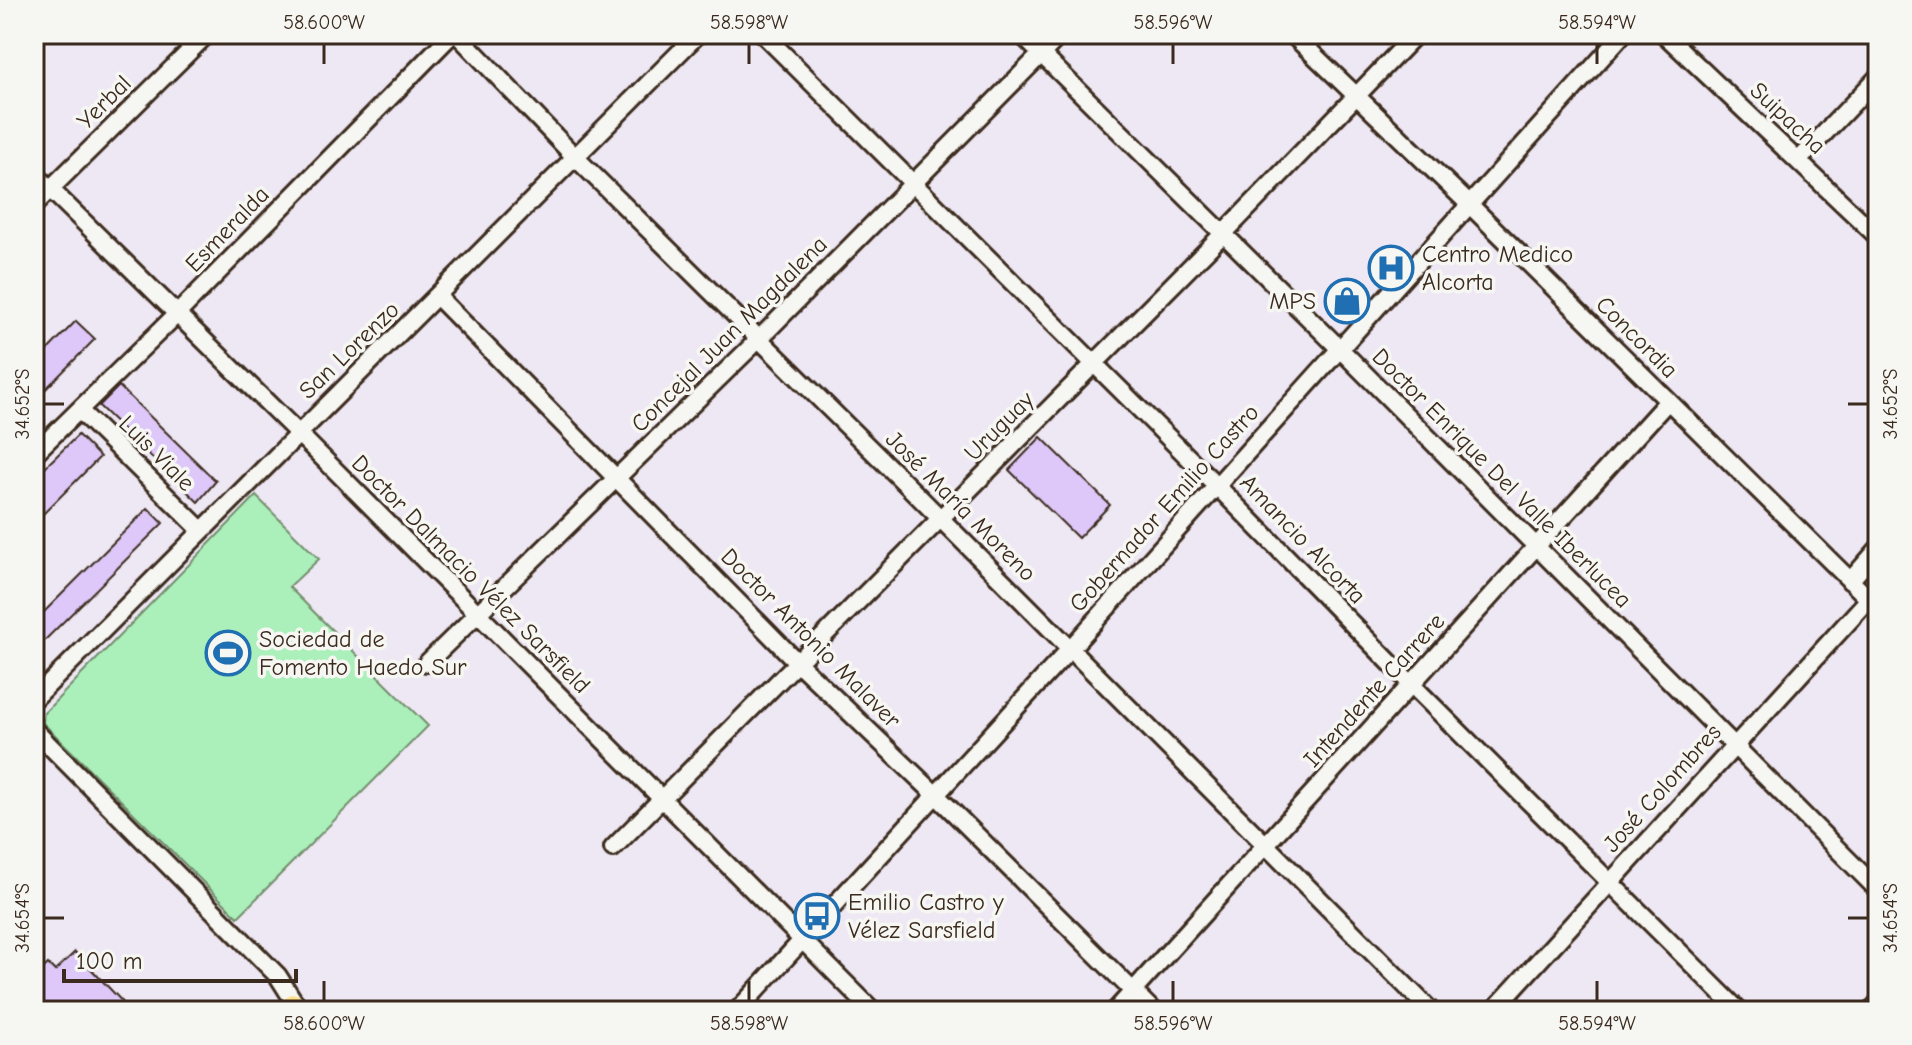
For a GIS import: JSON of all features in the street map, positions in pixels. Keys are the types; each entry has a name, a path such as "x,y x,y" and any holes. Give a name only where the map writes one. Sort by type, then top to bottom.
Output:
{"street":[{"path":"179,34 193,48"},
{"name":"Yerbal","path":"34,205 207,34"},
{"name":"José María Moreno","path":"454,34 1431,1011"},
{"name":"Esmeralda","path":"34,454 454,34"},
{"name":"San Lorenzo","path":"34,699 698,34"},
{"name":"Amancio Alcorta","path":"763,34 1739,1011"},
{"name":"Doctor Enrique Del Valle Iberlucea","path":"1021,34 1339,348 1878,890"},
{"name":"Concejal Juan Magdalena","path":"427,663 758,340 1061,34"},
{"name":"Concordia","path":"1292,34 1873,603"},
{"name":"Uruguay","path":"613,848 1094,365 1416,34"},
{"name":"Gobernador Emilio Castro","path":"737,1011 1070,649 1623,34"},
{"name":"Suipacha","path":"1664,34 1878,237"},
{"path":"1799,160 1878,77"},
{"name":"Doctor Dalmacio Vélez Sarsfield","path":"34,173 298,433 873,1011"},
{"name":"Doctor Antonio Malaver","path":"438,297 797,662 1153,1011"},
{"name":"Intendente Carrere","path":"1115,1011 1668,401"},
{"name":"Luis Viale","path":"79,410 201,530"},
{"path":"1850,581 1878,549"},
{"name":"José Colombres","path":"1493,1011 1733,745 1873,603"},
{"path":"36,736 278,976 294,1009"},
{"path":"1871,1011 1878,1003"}],"green space":[{"name":"Sociedad de Fomento Haedo Sur","path":"256,496 319,559 289,587 428,726 238,917 43,723 44,713"}],"building":[{"path":"76,321 95,339 34,401 34,364"},
{"path":"119,386 216,481 198,502 99,406"},
{"path":"78,435 100,457 34,523 34,478"},
{"path":"1041,437 1110,505 1078,538 1009,470"},
{"path":"148,508 163,523 41,644 34,636 34,622"},
{"path":"75,952 131,1011 34,1011 34,977 48,964 55,971"}],"place":[{"name":"Centro Medico Alcorta","path":"1391,268"},
{"name":"MPS","path":"1347,301"},
{"name":"Sociedad de Fomento Haedo Sur","path":"228,653"},
{"name":"Emilio Castro y Vélez Sarsfield","path":"817,916"}]}
